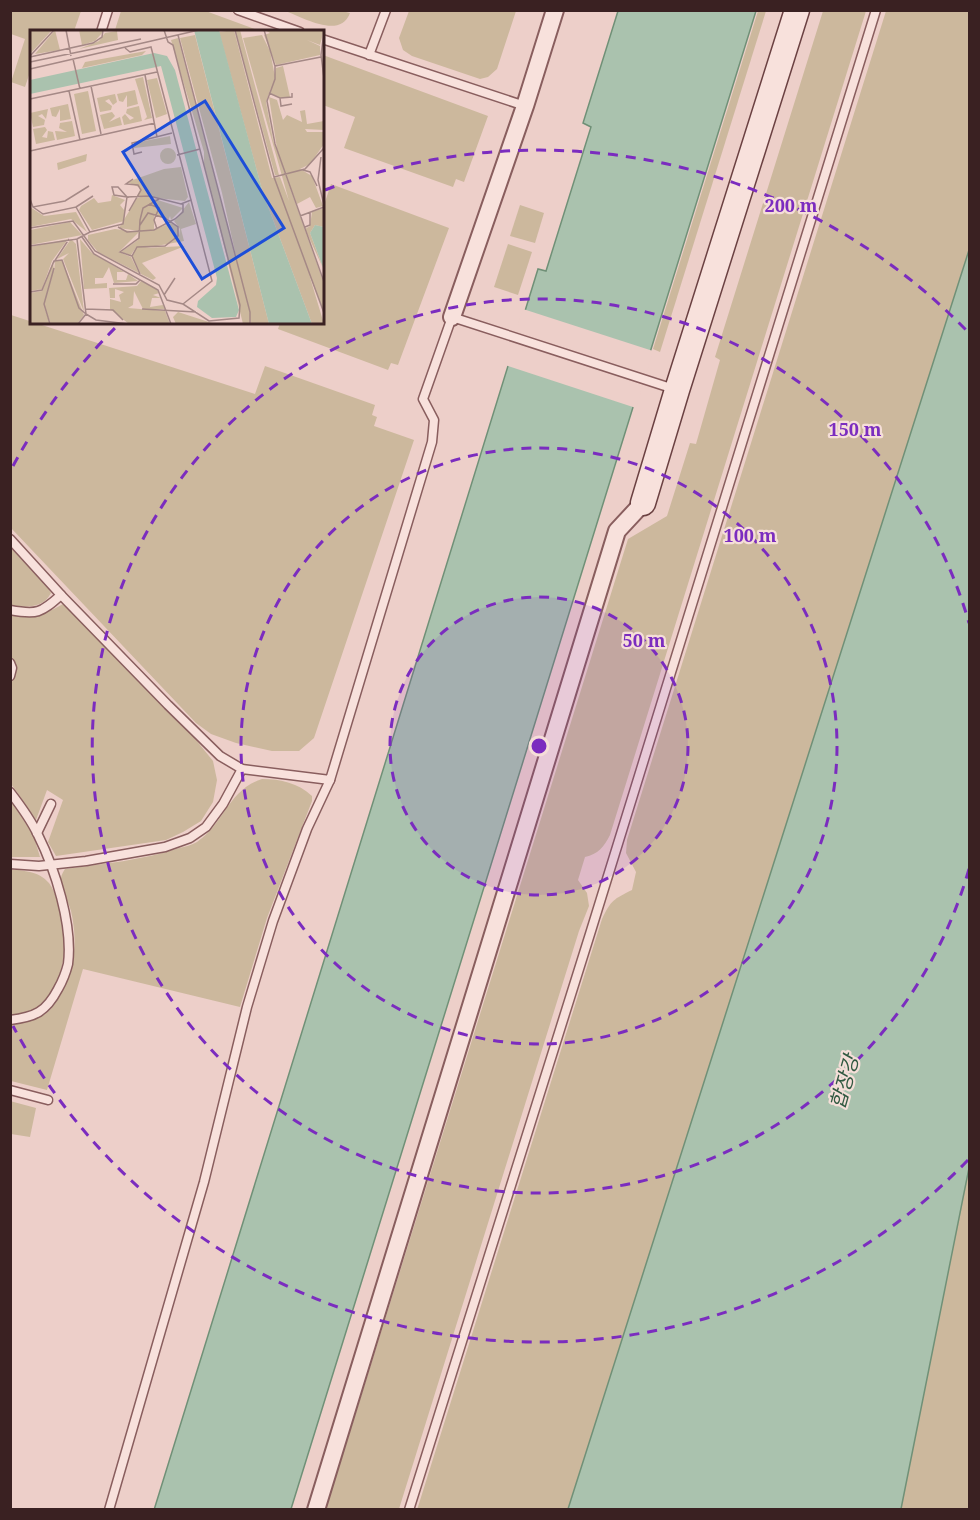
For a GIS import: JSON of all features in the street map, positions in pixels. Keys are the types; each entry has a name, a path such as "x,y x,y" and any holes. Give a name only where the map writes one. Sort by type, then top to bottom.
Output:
{"street":[{"path":"452,317 525,106 555,10"},
{"path":"316,1509 617,531 643,503 797,10"}],"lane":[{"path":"102,30 108,10"},
{"path":"238,10 294,30"},
{"path":"369,55 386,10"},
{"path":"409,1509 876,10"},
{"path":"324,40 525,106"},
{"path":"109,1509 204,1182 247,1006 273,921 307,829 330,780 432,442 434,420 423,399 452,317 677,390"},
{"path":"10,539 61,596 220,756 242,769 330,780"},
{"path":"10,610 25,613 37,612 61,596"},
{"path":"10,663 12,668 10,676"},
{"path":"10,864 50,865 165,848 190,838 206,827 218,812 242,769"},
{"path":"10,792 37,833 50,865 64,910 69,942 67,966 51,1003 25,1018 10,1020"},
{"path":"37,833 51,804"},
{"path":"10,1090 48,1100"}],"shaded area":[{"path":"203,10 257,30 115,30 121,11"},
{"path":"409,10 516,11 497,69 488,77 480,79 412,56 403,50 399,38"},
{"path":"10,11 81,11 74,30 30,30 30,72 25,87 11,82 25,39 11,34"},
{"path":"285,11 350,13 345,21 330,26"},
{"path":"758,11 766,11 660,352 653,349"},
{"path":"823,11 866,11 610,835 600,849 585,857 578,880 587,893 589,906 579,931 399,1509 326,1509 628,539 667,516 690,443 696,444 720,360 715,357"},
{"path":"886,11 969,11 969,250 568,1509 417,1510 602,919 614,901 632,890 636,872 626,853 627,840"},
{"path":"324,55 488,116 464,182 456,179 453,187 344,148 355,117 324,105"},
{"path":"331,184 449,228 398,365 391,363 388,370 278,329 280,324 324,324 324,205"},
{"path":"520,205 544,213 535,243 510,236"},
{"path":"508,244 532,252 518,295 494,287"},
{"path":"11,315 30,321 30,324 39,324 255,394 265,366 375,405 372,415 377,417 374,426 414,440 314,738 299,751 272,751 236,743 211,734 196,723 11,528"},
{"path":"10,547 51,593 43,602 34,606 11,606"},
{"path":"63,604 188,730 213,761 217,780 213,802 201,821 183,832 166,840 56,856 48,842 63,800 47,790 36,820 11,784 10,682 16,668 11,656 10,614 38,615"},
{"path":"262,779 295,785 312,796 312,801 267,918 240,1007 83,969 47,1090 11,1081 11,1024 34,1019 50,1010 65,986 72,966 75,944 73,922 61,885 65,869 137,859 193,844 206,835 241,791"},
{"path":"11,800 34,837 40,857 11,857"},
{"path":"10,869 36,874 49,883 58,904 65,943 59,976 49,996 42,1004 24,1014 11,1014"},
{"path":"10,1101 36,1108 30,1137 11,1134"},
{"path":"969,1168 969,1509 901,1509"}],"water":[{"path":"618,11 756,11 291,1509 154,1510 538,269 546,271 591,127 583,123"},
{"name":"합장강","path":"969,250 969,1168 901,1509 568,1509"}],"pier":[{"path":"523,309 653,351 636,408 505,365"}]}
